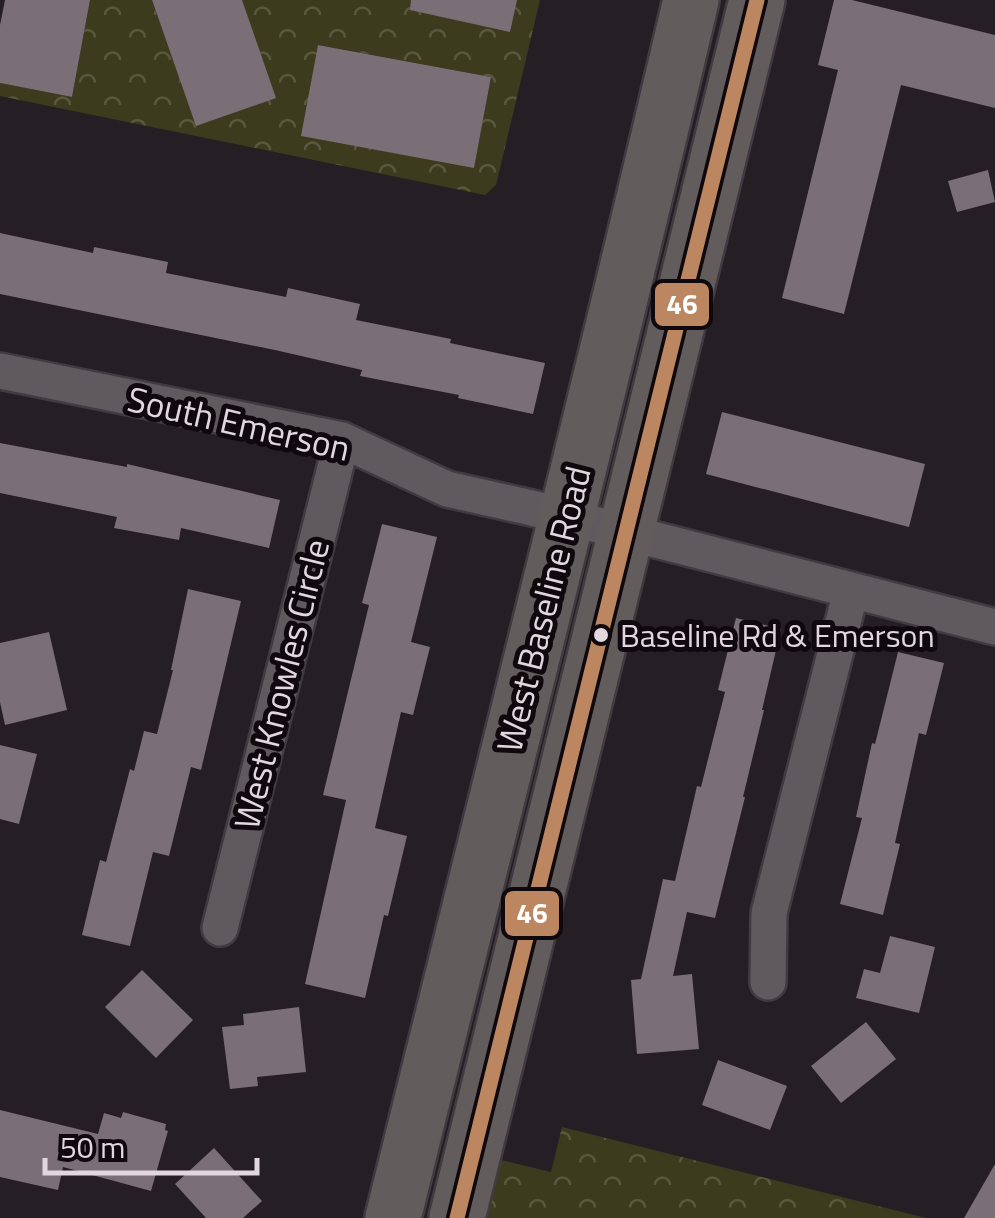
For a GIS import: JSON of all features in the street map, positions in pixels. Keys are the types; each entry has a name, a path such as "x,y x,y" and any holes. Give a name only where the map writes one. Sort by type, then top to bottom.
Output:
{"main road":[{"name":"West Baseline Road","path":"393,1218 691,0"},
{"name":"West Baseline Road","path":"457,1218 757,0"}],"street":[{"name":"South Emerson","path":"0,372 342,440 448,489 995,626"},
{"name":"West Knowles Circle","path":"220,928 342,440"},
{"path":"768,982 769,912 852,591"}],"green space":[{"path":"90,0 152,0 196,125 242,0 540,0 496,185 485,195 0,96 0,83 72,97","holes":["319,45 491,77 474,167 302,136"]},
{"path":"562,1127 926,1218 486,1218 501,1160 551,1172"}],"building":[{"path":"5,0 90,0 72,97 0,83 0,25"},
{"path":"152,0 242,0 276,98 196,126"},
{"path":"411,0 517,0 510,32 410,10"},
{"path":"834,0 852,0 995,35 995,108 901,85 844,314 782,298 838,70 818,65"},
{"path":"318,45 491,77 474,168 301,136"},
{"path":"988,170 995,202 957,212 948,181"},
{"path":"0,233 93,253 94,247 168,262 166,273 286,297 288,288 360,304 356,320 545,363 533,414 360,376 362,370 275,350 0,294"},
{"path":"722,412 925,464 909,527 706,474"},
{"path":"0,443 127,464 280,500 269,548 181,528 179,540 114,528 117,517 0,493"},
{"path":"382,524 437,537 411,642 430,647 413,715 401,712 375,828 407,836 365,998 305,984 346,800 323,795 369,605 362,603"},
{"path":"188,589 241,601 201,770 191,767 169,856 153,852 130,946 82,935 100,860 106,862 144,731 157,734"},
{"path":"736,618 781,629 715,918 687,912 673,976 692,974 699,1049 637,1054 631,980 641,979 663,879 675,881 697,786 701,787 725,692 718,690"},
{"path":"49,632 67,710 5,725 0,702 0,643"},
{"path":"898,652 944,663 926,735 919,733 883,915 840,904 862,818 856,817 872,743 875,744"},
{"path":"0,745 37,754 19,824 0,819"},
{"path":"890,936 935,947 919,1013 856,998 864,969 880,973"},
{"path":"142,970 193,1020 156,1058 105,1007"},
{"path":"299,1007 306,1072 257,1077 258,1086 230,1089 222,1027 244,1025 243,1014"},
{"path":"866,1022 896,1059 841,1103 811,1066"},
{"path":"718,1060 787,1086 770,1130 702,1105"},
{"path":"0,1110 98,1134 104,1113 121,1118 123,1112 166,1124 168,1131 151,1191 63,1167 58,1190 0,1177"},
{"path":"214,1148 262,1201 243,1218 206,1218 175,1184"},
{"path":"995,1164 995,1218 964,1218"}],"transit line":[{"name":"46","path":"457,1218 757,0"}],"place":[{"name":"Baseline Rd & Emerson","path":"601,635"}]}
